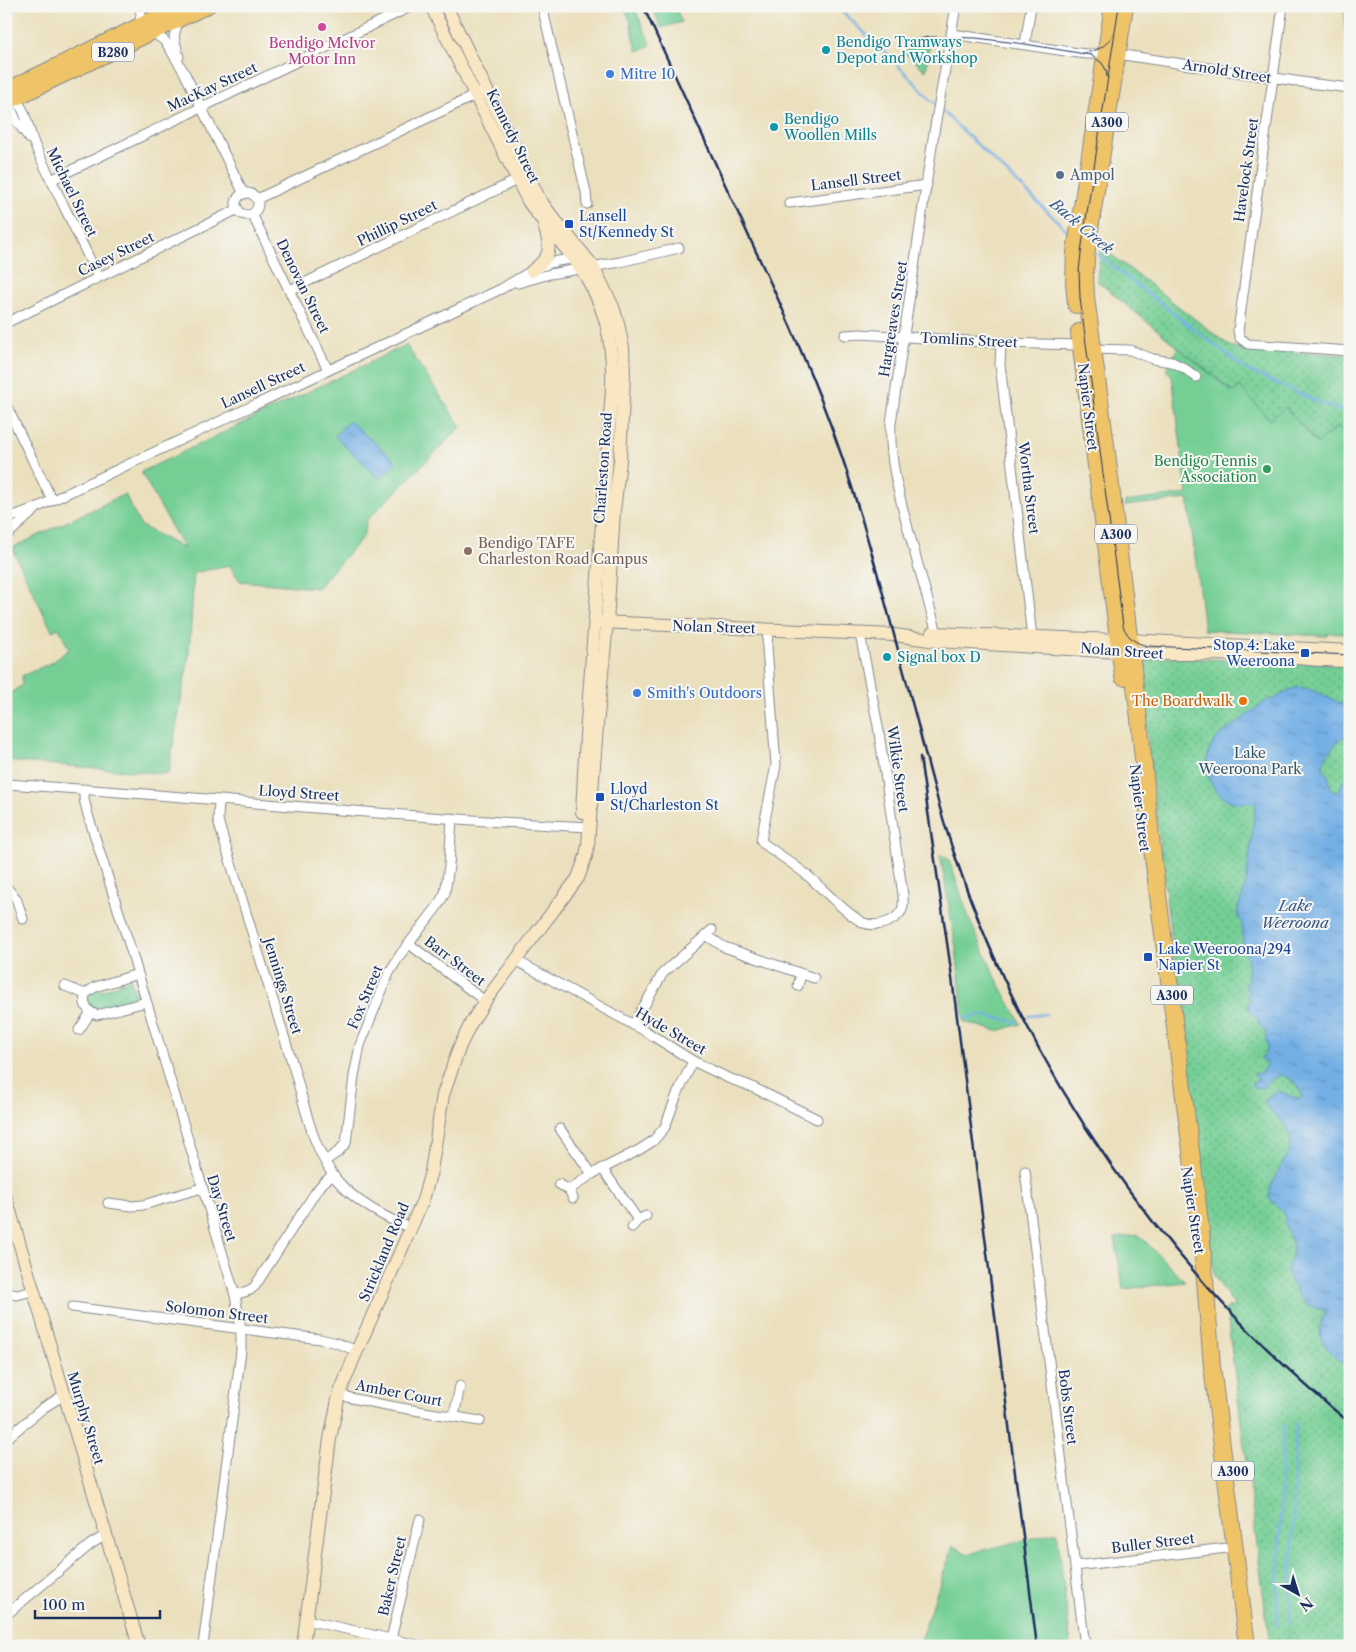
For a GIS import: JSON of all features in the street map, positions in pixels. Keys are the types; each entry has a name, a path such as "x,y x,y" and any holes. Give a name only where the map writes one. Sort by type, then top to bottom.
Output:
{"highway":[{"name":"A300","path":"1111,54 1109,32 1113,6"},
{"name":"A300","path":"1086,347 1074,282 1081,252 1111,54 1124,6"},
{"name":"Napier Street","path":"1086,347 1206,1298 1220,1366 1220,1394 1239,1547 1255,1646"},
{"name":"Napier Street","path":"1239,1547 1247,1646"}],"main road":[{"name":"B280","path":"9,94 144,32 156,11 179,6"},
{"name":"B280","path":"9,94 100,45 178,21 208,6"}],"street":[{"path":"139,6 144,32 165,41 184,72 244,194"},
{"name":"MacKay Street","path":"51,180 412,6"},
{"name":"Kennedy Street","path":"431,6 462,68 481,92 540,200 584,264"},
{"name":"Kennedy Street","path":"446,6 517,180 528,201 544,223 584,264"},
{"path":"542,6 586,192 587,204"},
{"name":"Hargreaves Street","path":"937,637 896,486 891,456 891,423 934,132 956,6"},
{"path":"1025,44 1031,6"},
{"name":"Havelock Street","path":"1283,6 1238,327 1240,338 1243,341 1254,344 1350,351"},
{"path":"1348,6 1350,35"},
{"path":"178,21 174,33 174,41 184,72"},
{"path":"1074,52 1089,50 1099,46 1105,41 1109,32"},
{"name":"Arnold Street","path":"952,34 1089,55 1111,54 1350,88"},
{"path":"256,199 481,92"},
{"name":"Michael Street","path":"9,94 26,118 35,145 98,277"},
{"name":"Phillip Street","path":"290,290 517,180"},
{"name":"Lansell Street","path":"789,203 927,185"},
{"path":"244,194 251,194 256,199 258,206 252,214 242,214 238,210 238,199 244,194"},
{"name":"Casey Street","path":"6,323 238,210"},
{"name":"Denovan Street","path":"252,214 328,370"},
{"path":"532,271 544,261 549,253 549,241 544,223"},
{"name":"Lansell Street","path":"6,519 38,508 501,288 532,271 552,263 620,262 679,248"},
{"name":"Lansell Street","path":"501,288 584,264"},
{"name":"Charleston Road","path":"584,264 591,285 603,309 611,342 612,360 606,550 607,622 586,827"},
{"name":"Tomlins Street","path":"845,335 904,336 1130,350 1153,360 1172,362 1196,377"},
{"name":"Wortha Street","path":"1000,343 1000,364 1032,641"},
{"path":"6,405 52,500"},
{"name":"Lansell Street","path":"6,536 38,508"},
{"name":"Charleston Road","path":"586,827 586,736 594,622 606,550"},
{"name":"Nolan Street","path":"594,622 1124,646 1350,651"},
{"name":"Wilkie Street","path":"768,630 776,764 761,836 762,842 807,875 862,922 872,925 884,923 895,917 902,909 903,895 878,726 860,634"},
{"name":"Nolan Street","path":"1124,646 1173,654 1213,653 1350,661"},
{"name":"Lloyd Street","path":"6,784 586,827"},
{"name":"Day Street","path":"84,789 84,799 88,815 138,974 234,1295 241,1329 241,1351 203,1646"},
{"name":"Jennings Street","path":"219,801 218,820 221,832 291,1057 314,1140 333,1175 346,1189 390,1219 412,1228"},
{"name":"Fox Street","path":"325,1162 346,1143 356,1065 363,1035 389,973 437,907 444,893 449,866 452,818"},
{"name":"Strickland Road","path":"303,1646 330,1439 339,1395 423,1200 446,1082 471,1023 515,960 563,898 577,862 586,827"},
{"path":"6,887 16,898 23,919"},
{"path":"633,1024 663,973 709,932 724,947 814,978"},
{"name":"Barr Street","path":"409,944 485,1001"},
{"name":"Hyde Street","path":"515,960 633,1024 693,1061 728,1078 750,1086 817,1119"},
{"path":"85,994 95,986 138,974"},
{"path":"798,986 801,974"},
{"path":"65,986 85,994"},
{"path":"85,994 86,1006 91,1012 100,1015 146,1002"},
{"path":"79,1030 91,1012"},
{"path":"559,1184 571,1194 592,1174 648,1145 657,1137 665,1126 693,1061"},
{"path":"560,1129 592,1174"},
{"path":"602,1168 642,1218 632,1227"},
{"name":"Bobs Street","path":"1025,1171 1085,1646"},
{"path":"234,1295 255,1286 315,1192 333,1175"},
{"path":"108,1203 132,1206 143,1205 202,1188"},
{"name":"Murphy Street","path":"6,1198 138,1646"},
{"path":"6,1293 16,1295 33,1290"},
{"name":"Solomon Street","path":"72,1307 326,1340 357,1351"},
{"name":"Amber Court","path":"454,1416 460,1386"},
{"path":"6,1439 43,1408 64,1395"},
{"name":"Amber Court","path":"339,1395 366,1403 443,1416 480,1420"},
{"name":"Baker Street","path":"391,1639 420,1519"},
{"path":"6,1615 91,1544 106,1535"},
{"name":"Buller Street","path":"1075,1566 1239,1547"},
{"path":"306,1620 422,1646"}],"green space":[{"path":"624,6 633,6 651,44 647,48 637,51 630,20"},
{"path":"652,6 675,6 682,22 661,28"},
{"path":"930,41 926,71 904,52 915,44"},
{"path":"1101,247 1230,346 1242,349 1350,355 1350,440 1338,426 1317,443 1285,407 1270,420 1240,386 1233,392 1097,281"},
{"path":"406,345 461,427 367,520 363,537 317,588 240,581 229,565 194,573 189,655 168,774 6,761 6,696 22,685 22,676 53,662 69,649 59,628 52,631 12,548 125,494 140,525 184,549 141,472"},
{"name":"Bendigo Tennis Association","path":"1178,347 1232,392 1240,385 1270,419 1285,407 1316,443 1338,426 1350,440 1350,634 1328,633 1327,636 1204,630 1188,499 1125,506 1125,502 1187,494 1172,376 1166,370"},
{"name":"Lake Weeroona Park","path":"1146,657 1350,664 1350,1646 1270,1646 1227,1315 1223,1312 1229,1306 1232,1308 1234,1305 1214,1276 1170,931 1143,701 1143,676"},
{"path":"940,854 949,860 970,921 995,976 1021,1024 997,1031 964,1022 956,948"},
{"path":"131,980 136,999 131,1003 124,1002 106,1007 104,1011 97,1012 89,1005 88,996 98,988 101,991 123,981"},
{"path":"1139,1235 1185,1282 1123,1289 1115,1238"},
{"path":"1057,1532 1071,1646 918,1646 953,1546 968,1554"}],"water":[{"path":"349,421 395,460 395,463 380,479 335,436"},
{"name":"Lake Weeroona","path":"1297,687 1304,688 1350,707 1350,738 1346,735 1335,744 1324,760 1323,768 1328,776 1332,791 1335,792 1340,791 1343,781 1350,776 1350,1366 1334,1356 1323,1342 1320,1330 1321,1318 1326,1314 1326,1311 1306,1304 1290,1282 1287,1270 1293,1253 1293,1245 1286,1227 1284,1214 1269,1197 1271,1186 1291,1147 1287,1127 1266,1105 1265,1100 1279,1091 1298,1099 1302,1097 1302,1093 1296,1083 1283,1075 1272,1079 1263,1088 1253,1087 1252,1084 1259,1079 1254,1075 1255,1073 1260,1074 1266,1066 1265,1061 1261,1057 1265,1056 1268,1047 1266,1031 1259,1024 1259,1020 1248,1009 1247,1004 1251,999 1246,995 1249,993 1246,986 1248,962 1243,942 1242,923 1237,913 1246,883 1256,803 1235,802 1222,796 1210,781 1207,772 1209,753 1219,736 1269,699 1274,700"}],"waterway":[{"name":"Back Creek","path":"836,6 888,55 936,105"},
{"name":"Back Creek","path":"940,109 1072,235"},
{"name":"Back Creek","path":"1094,252 1247,370 1320,403 1350,414"},
{"path":"1029,1016 1047,1014"},
{"path":"966,1018 980,1015 1017,1022"},
{"path":"1290,1625 1296,1424"},
{"path":"1277,1626 1283,1425"}],"tram line":[{"path":"1119,6 1079,271 1080,298 1123,626 1133,640 1149,646 1350,655"},
{"path":"1083,53 1101,48 1113,34"},
{"path":"901,48 915,40 928,37 976,38 1025,44 1091,55 1102,63 1107,77"}],"railway":[{"path":"643,6 788,321 832,429 853,489 872,555 934,787 954,853 985,935 1021,1015 1064,1092 1112,1166 1164,1236 1222,1302 1284,1365 1350,1423"},
{"path":"920,757 951,970 1037,1646"}],"place":[{"name":"Bendigo McIvor Motor Inn","path":"322,27"},
{"name":"Bendigo Tramways Depot and Workshop","path":"826,50"},
{"name":"Mitre 10","path":"610,74"},
{"name":"Bendigo Woollen Mills","path":"774,127"},
{"name":"Ampol","path":"1060,175"},
{"name":"Lansell St/Kennedy St","path":"569,224"},
{"name":"Bendigo Tennis Association","path":"1267,469"},
{"name":"Bendigo TAFE Charleston Road Campus","path":"468,551"},
{"name":"Stop 4: Lake Weeroona","path":"1305,653"},
{"name":"Signal box D","path":"887,657"},
{"name":"Smith's Outdoors","path":"637,693"},
{"name":"The Boardwalk","path":"1243,701"},
{"name":"Lloyd St/Charleston St","path":"600,797"},
{"name":"Lake Weeroona/294 Napier St","path":"1148,957"}]}
